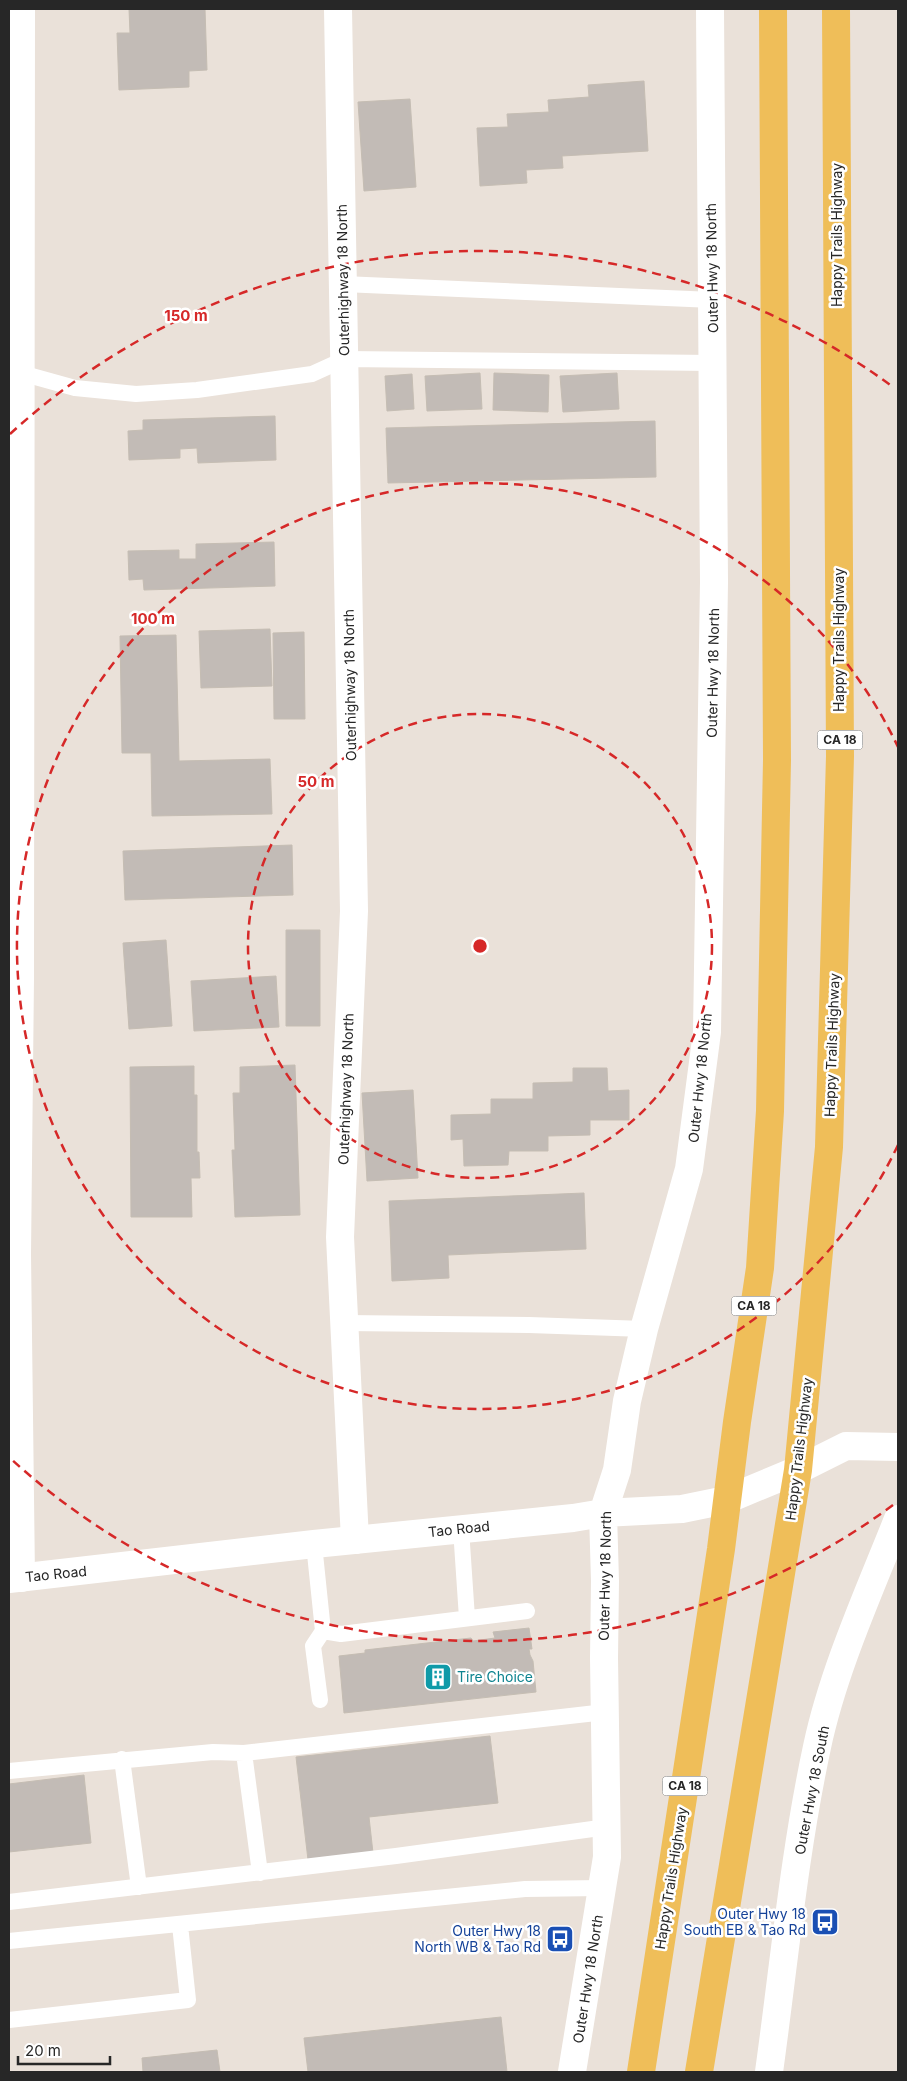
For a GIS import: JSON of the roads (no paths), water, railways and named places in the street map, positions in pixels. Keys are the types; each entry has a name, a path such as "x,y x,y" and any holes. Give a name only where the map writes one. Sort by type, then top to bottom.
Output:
{"main road":[{"name":"Happy Trails Highway","path":"641,2072 721,1549 726,1500 760,1268 770,1110 777,760 773,9"},
{"name":"Happy Trails Highway","path":"699,2072 798,1470 829,1147 840,756 836,9"}],"street":[{"path":"15,1578 17,1254 14,978 20,373 21,9"},
{"name":"Outerhighway 18 North","path":"338,9 354,911 340,1236 354,1540"},
{"name":"Outer Hwy 18 North","path":"572,2072 608,1857 603,1512 618,1470 627,1401 644,1329 689,1169 707,1032 714,582 714,363 710,9"},
{"name":"Tao Road","path":"15,1578 314,1544 573,1518 603,1512 682,1508 726,1500 798,1470 846,1446 898,1447"},
{"name":"Outer Hwy 18 South","path":"769,2072 802,1836 818,1746 842,1661 898,1519"}],"lane":[{"path":"343,284 712,300"},
{"path":"20,373 75,388 136,394 198,390 312,374 345,359 714,363"},
{"path":"344,1323 529,1325 644,1329"},
{"path":"461,1529 467,1618"},
{"path":"314,1544 323,1630 313,1646 320,1700"},
{"path":"323,1630 341,1634 527,1611"},
{"path":"9,1771 212,1752 244,1753 605,1712"},
{"path":"244,1753 260,1873"},
{"path":"122,1759 139,1887"},
{"path":"9,1902 260,1873 607,1827"},
{"path":"9,1941 525,1889 602,1888"},
{"path":"9,2020 188,2000 180,1925"}],"place":[{"name":"Tire Choice","path":"438,1677"},
{"name":"Outer Hwy 18 South EB & Tao Rd","path":"825,1922"},
{"name":"Outer Hwy 18 North WB & Tao Rd","path":"560,1939"}]}
